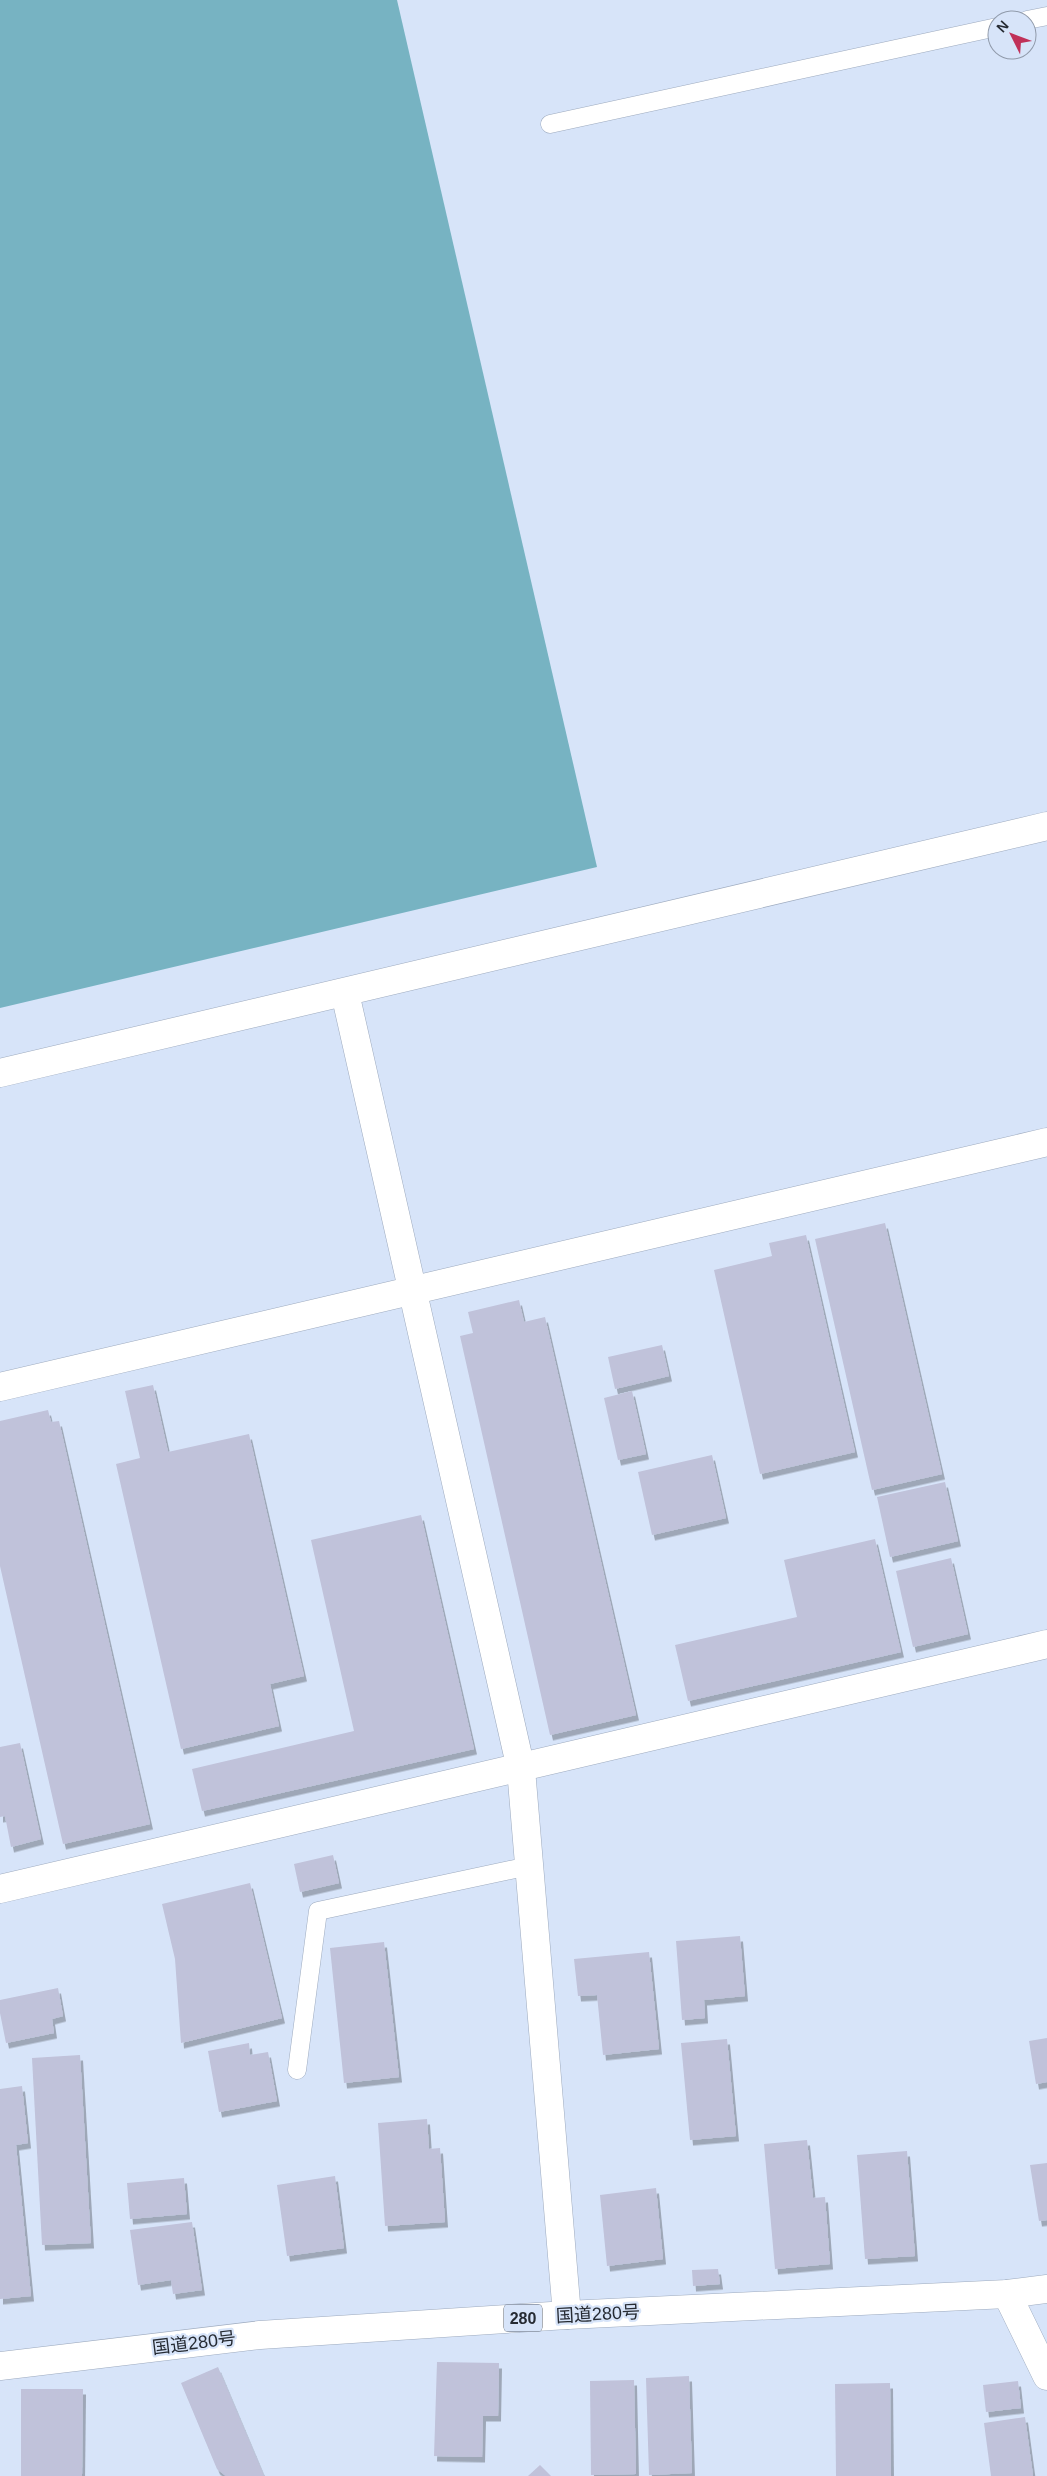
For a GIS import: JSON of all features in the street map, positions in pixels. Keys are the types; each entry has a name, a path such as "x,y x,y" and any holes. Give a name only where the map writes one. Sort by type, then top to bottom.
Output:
{"main road":[{"path":"0,1073 1047,826"},
{"path":"345,993 411,1291 521,1769 567,2315"},
{"path":"0,1387 1047,1142"},
{"path":"0,1889 521,1769 1047,1644"},
{"name":"国道280号","path":"0,2366 260,2335 567,2315 1007,2294 1047,2289"},
{"path":"1007,2294 1047,2376"}],"lane":[{"path":"550,124 987,29"},
{"path":"297,2070 318,1911 529,1866"}],"water":[{"path":"0,0 397,0 597,867 0,1008"}],"building":[{"path":"885,1223 942,1474 872,1490 815,1239"},
{"path":"806,1235 855,1452 760,1474 714,1270 772,1256 769,1243"},
{"path":"519,1300 524,1322 545,1317 636,1715 550,1735 460,1336 473,1333 468,1312"},
{"path":"662,1345 669,1376 615,1389 608,1357"},
{"path":"153,1385 168,1452 249,1434 304,1676 270,1684 279,1726 181,1749 116,1464 140,1458 125,1391"},
{"path":"632,1391 646,1454 618,1460 604,1398"},
{"path":"48,1410 51,1422 59,1421 150,1824 63,1844 0,1566 0,1421"},
{"path":"712,1455 726,1518 652,1535 638,1472"},
{"path":"945,1482 958,1541 890,1557 877,1497"},
{"path":"421,1515 474,1749 202,1811 192,1769 354,1731 311,1540"},
{"path":"875,1539 901,1652 688,1701 675,1645 797,1617 784,1560"},
{"path":"951,1558 968,1634 913,1647 896,1571"},
{"path":"20,1743 41,1839 11,1847 5,1816 0,1817 0,1747"},
{"path":"333,1855 339,1883 300,1892 294,1864"},
{"path":"250,1883 282,2018 181,2043 175,1959 162,1904"},
{"path":"740,1936 745,1996 704,2000 705,2018 682,2020 676,1941"},
{"path":"384,1942 399,2077 344,2083 330,1948"},
{"path":"649,1952 659,2049 603,2055 597,1995 578,1996 574,1959"},
{"path":"58,1988 63,2016 52,2019 54,2033 6,2043 0,2013 0,2000"},
{"path":"1047,2038 1047,2082 1036,2084 1029,2041"},
{"path":"727,2039 736,2136 690,2140 681,2043"},
{"path":"249,2043 250,2055 268,2052 277,2101 219,2112 208,2051"},
{"path":"80,2055 91,2243 42,2245 32,2058"},
{"path":"22,2086 28,2143 16,2145 31,2296 0,2299 0,2089"},
{"path":"427,2119 429,2149 440,2148 445,2222 385,2226 378,2123"},
{"path":"807,2140 813,2198 825,2197 830,2264 775,2269 764,2144"},
{"path":"907,2151 915,2256 865,2259 857,2155"},
{"path":"1047,2163 1047,2220 1039,2221 1030,2165"},
{"path":"335,2176 344,2248 287,2256 277,2185"},
{"path":"184,2178 187,2214 130,2219 127,2183"},
{"path":"656,2188 663,2259 607,2266 600,2195"},
{"path":"192,2222 202,2290 173,2294 171,2280 138,2285 130,2230"},
{"path":"718,2269 720,2284 693,2286 692,2270"},
{"path":"437,2362 499,2363 498,2416 483,2416 482,2457 434,2456"},
{"path":"218,2367 264,2476 226,2476 217,2469 181,2383"},
{"path":"689,2376 692,2473 649,2475 646,2378"},
{"path":"634,2380 636,2474 591,2475 590,2381"},
{"path":"1018,2381 1021,2408 986,2412 983,2385"},
{"path":"890,2383 891,2476 836,2476 835,2384"},
{"path":"21,2389 83,2389 82,2476 21,2476"},
{"path":"1025,2417 1033,2476 991,2476 984,2423"},
{"path":"540,2465 551,2476 528,2476"}]}
